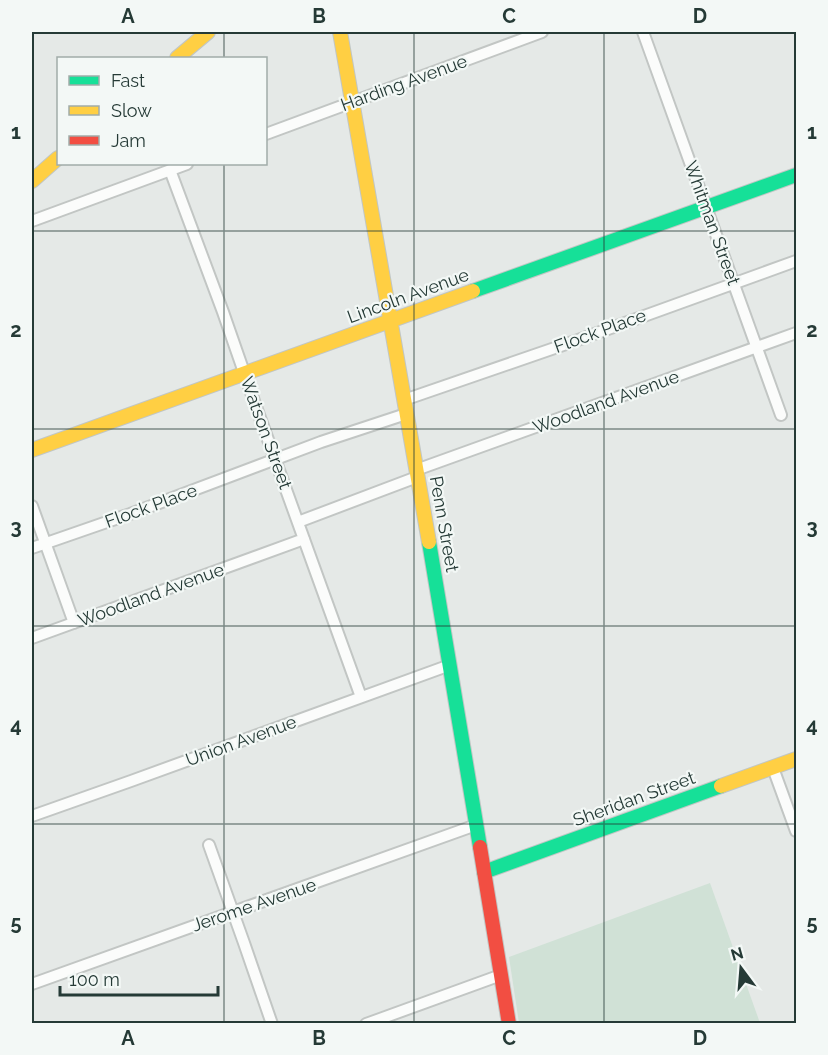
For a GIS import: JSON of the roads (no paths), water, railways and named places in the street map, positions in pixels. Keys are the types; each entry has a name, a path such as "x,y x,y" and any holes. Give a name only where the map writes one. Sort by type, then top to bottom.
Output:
{"street":[{"path":"178,57 208,32"},
{"name":"Penn Street","path":"340,32 450,665 509,1023"},
{"name":"Harding Avenue","path":"267,134 542,32"},
{"name":"Whitman Street","path":"643,32 781,415"},
{"path":"32,181 57,159"},
{"path":"32,220 184,165"},
{"name":"Watson Street","path":"171,170 361,697"},
{"name":"Lincoln Avenue","path":"32,450 796,175"},
{"name":"Flock Place","path":"32,548 275,460 575,341 796,261"},
{"name":"Woodland Avenue","path":"298,522 417,473 796,333"},
{"path":"32,506 74,623"},
{"name":"Woodland Avenue","path":"32,638 304,538"},
{"name":"Union Avenue","path":"32,816 450,665"},
{"name":"Sheridan Street","path":"484,872 796,759"},
{"path":"773,768 796,831"},
{"name":"Jerome Avenue","path":"32,984 476,825"},
{"path":"208,845 272,1023"},
{"path":"366,1023 501,975"}]}
